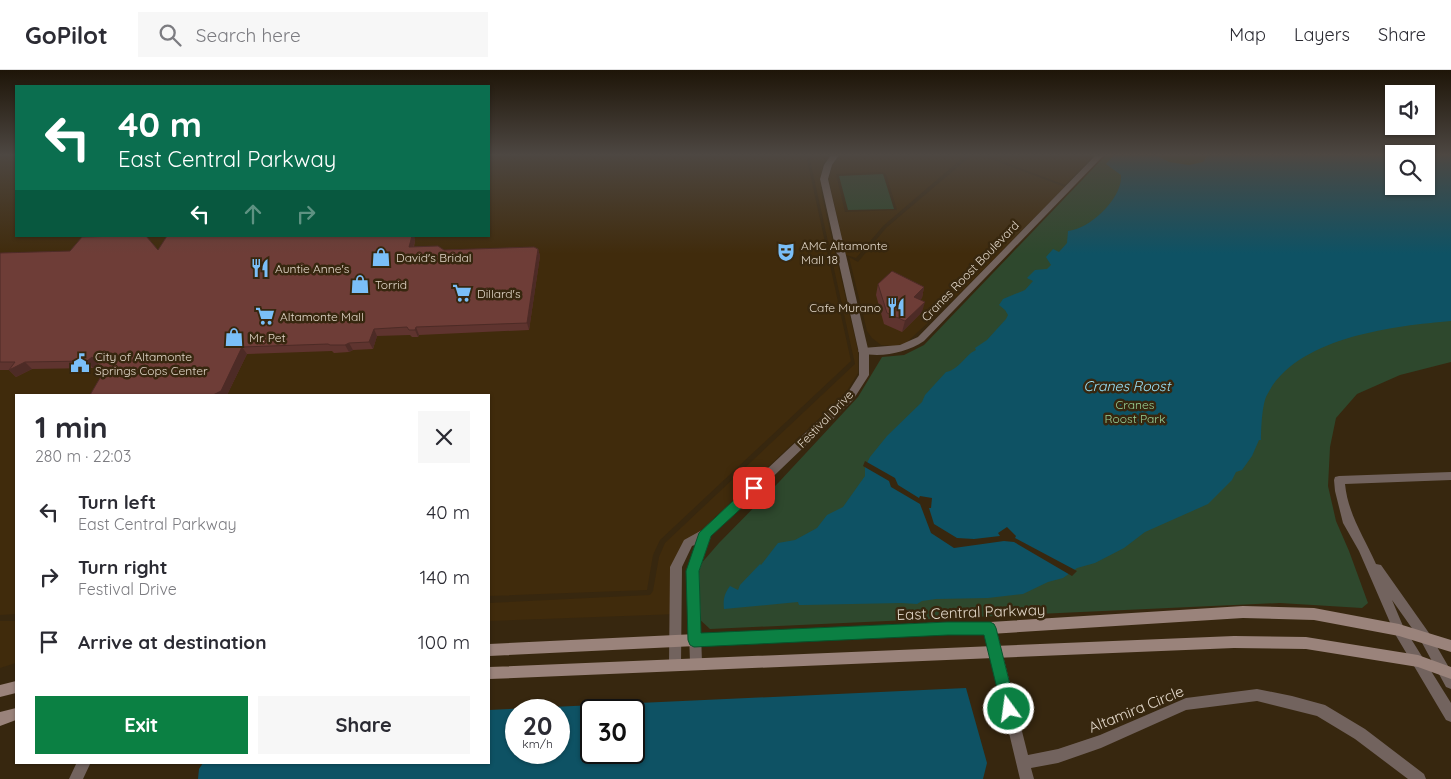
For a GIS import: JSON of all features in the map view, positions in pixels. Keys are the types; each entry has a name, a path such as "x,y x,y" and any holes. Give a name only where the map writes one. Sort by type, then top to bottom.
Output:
{"main road":[{"name":"East Central Parkway","path":"490,650 948,628 990,628 1243,612 1314,614 1399,630 1451,646"},
{"path":"490,673 1234,642 1306,643 1418,661 1447,672"},
{"path":"0,691 15,687"},
{"path":"0,718 15,714"}],"street":[{"name":"Festival Drive","path":"675,664 676,567 688,543 706,533 850,397 864,375 863,351 826,188"},
{"name":"Cranes Roost Boulevard","path":"863,351 900,350 921,340 1068,188"},
{"path":"1451,476 1339,480 1340,491 1350,523 1399,630 1451,715"},
{"name":"Festival Drive","path":"696,663 693,571 706,533"},
{"path":"1364,550 1425,637 1447,672 1451,683"},
{"path":"990,628 994,652 1027,779"},
{"name":"Altamira Circle","path":"1022,763 1066,753 1110,737 1186,704 1257,695 1320,710 1360,734 1419,779"},
{"path":"76,779 83,764"}],"shaded area":[{"name":"Altamonte Mall","path":"0,188 15,188 15,237 490,237 490,188 813,188 851,361 660,540 653,555 647,590 490,596 490,394 15,394 15,614 0,615"},
{"path":"816,188 821,188 858,351 858,373 845,394 695,536 681,561 678,614 490,621 490,603 650,595 653,591 659,557 665,543 855,364"},
{"path":"831,188 839,188 845,212 897,210 890,188 927,188 883,226 856,258 846,255"},
{"path":"933,188 1064,188 959,294 906,343 896,346 881,345 867,331 849,257 858,262 886,228"},
{"path":"0,621 15,621 15,663 0,668"}],"green space":[{"path":"842,188 887,188 894,209 848,210"},
{"name":"Cranes Roost","path":"1074,188 1385,188 1385,195 1435,195 1435,188 1451,188 1451,362 1400,375 1357,394 1336,418 1330,447 1328,486 1336,521 1368,603 1362,608 1280,603 710,629 696,616 699,566 858,397 882,357 904,355 924,345"}],"water":[{"name":"Cranes Roost","path":"1119,188 1385,188 1385,195 1435,195 1435,188 1451,188 1451,321 1375,331 1323,347 1300,360 1281,375 1265,399 1261,440 1259,440 1252,456 1242,470 1236,472 1232,480 1208,504 1145,532 1124,548 1095,563 1077,568 1063,578 1048,582 1023,594 988,598 936,599 922,601 917,604 799,605 798,602 724,609 724,597 730,586 738,590 740,585 761,565 778,543 795,540 817,528 827,515 843,507 865,476 865,467 870,457 887,436 922,402 925,395 946,372 951,371 976,350 975,348 987,340 1006,319 1008,315 999,305 1003,299 1025,290 1033,281 1027,278 1035,270 1047,269 1051,265 1046,257 1053,249 1059,252 1067,243 1068,231 1086,225 1104,211"},
{"path":"966,688 987,763 983,779 198,779 199,769 202,764 490,764 490,710 505,709 505,764 570,764 570,706 580,706 580,764 645,764 645,703"}],"pier":[{"path":"865,461 895,478 898,485 919,498 920,496 932,498 931,508 929,508 934,524 957,538 974,539 1000,536 998,533 1007,527 1016,536 1015,538 1077,571 1072,576 1014,542 1004,541 954,548 931,533 920,504 891,487 889,481 863,466"}],"building":[{"name":"Altamonte Mall","path":"82,237 147,237 158,250 166,237 412,237 409,247 438,246 444,250 534,247 538,249 527,323 416,327 415,330 409,330 407,327 374,329 369,342 345,345 242,347 221,391 215,394 91,394 104,371 92,357 87,361 25,362 9,370 15,362 0,362 0,253 70,251"},
{"name":"Cafe Murano","path":"892,271 924,287 914,297 925,302 905,321 887,313 878,284"}],"place":[{"name":"AMC Altamonte Mall 18","path":"786,252"},
{"name":"David's Bridal","path":"381,257"},
{"name":"Auntie Anne's","path":"260,268"},
{"name":"Torrid","path":"360,284"},
{"name":"Dillard's","path":"462,293"},
{"name":"Cafe Murano","path":"896,307"},
{"name":"Altamonte Mall","path":"265,316"},
{"name":"Mr. Pet","path":"234,337"},
{"name":"City of Altamonte Springs Cops Center","path":"80,363"}],"route":[{"path":"754,488 706,533 693,571 694,640 948,628 990,628 994,652 1009,709"}],"park label":[{"name":"Cranes Roost Park","path":"1135,411"}]}
